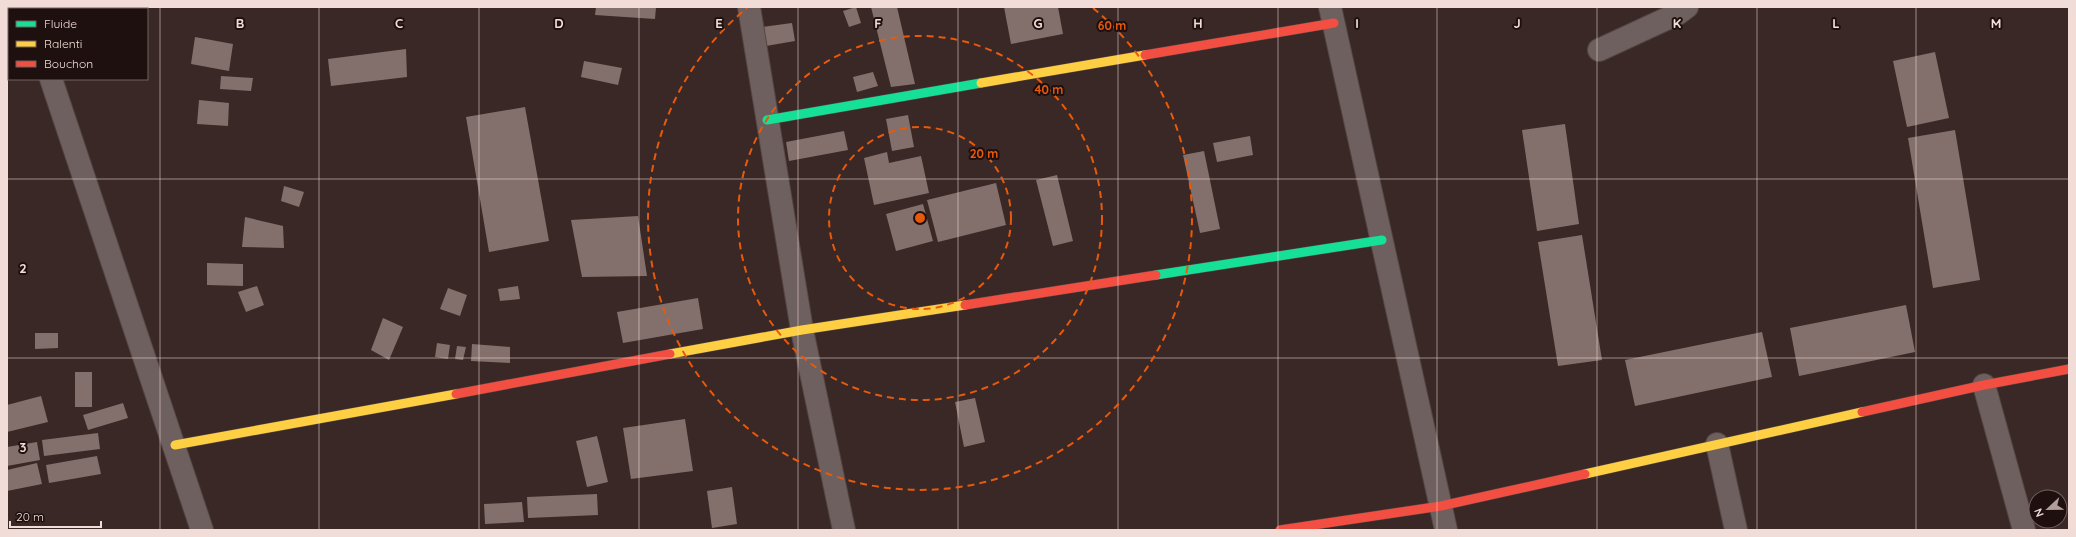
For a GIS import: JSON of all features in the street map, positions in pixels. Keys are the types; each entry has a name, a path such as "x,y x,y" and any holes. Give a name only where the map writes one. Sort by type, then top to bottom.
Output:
{"street":[{"path":"749,7 802,330 844,530"},
{"path":"1599,50 1679,13 1687,7"},
{"path":"767,120 1332,15 1446,530"},
{"path":"51,80 202,530"},
{"path":"175,446 802,330 1382,240"},
{"path":"1280,530 1441,506 1984,384 2069,369"},
{"path":"1984,384 2024,530"},
{"path":"1717,444 1736,530"}],"building":[{"path":"596,7 656,7 655,19 595,15"},
{"path":"856,7 861,23 849,27 843,11"},
{"path":"871,7 897,7 915,84 891,87"},
{"path":"1004,7 1058,7 1063,34 1011,44"},
{"path":"792,23 795,41 766,46 762,27"},
{"path":"195,37 233,44 229,71 191,64"},
{"path":"406,49 407,77 331,86 328,59"},
{"path":"1935,52 1949,118 1907,127 1893,61"},
{"path":"584,61 622,68 618,85 581,77"},
{"path":"873,72 878,86 857,92 853,77"},
{"path":"221,76 253,78 251,91 220,89"},
{"path":"199,100 229,103 228,126 197,124"},
{"path":"525,107 549,241 489,252 466,117"},
{"path":"908,115 914,147 892,151 886,119"},
{"path":"1565,124 1579,224 1537,231 1522,130"},
{"path":"1955,130 1980,280 1933,288 1908,138"},
{"path":"844,131 848,150 789,161 786,142"},
{"path":"1250,136 1253,155 1217,162 1213,143"},
{"path":"1204,151 1220,229 1200,233 1183,155"},
{"path":"887,152 889,163 921,156 929,193 874,205 864,158"},
{"path":"1057,175 1073,241 1053,246 1036,180"},
{"path":"996,183 1006,225 938,242 927,200"},
{"path":"284,186 304,192 299,207 281,201"},
{"path":"923,204 933,241 896,251 886,214"},
{"path":"638,216 647,276 582,277 571,220"},
{"path":"245,217 283,226 284,248 242,247"},
{"path":"1582,235 1602,360 1558,366 1538,242"},
{"path":"207,263 243,264 243,286 207,285"},
{"path":"257,286 264,305 246,312 238,292"},
{"path":"518,286 520,299 500,301 498,289"},
{"path":"448,288 467,295 460,316 440,309"},
{"path":"698,298 703,329 623,343 617,312"},
{"path":"1906,305 1915,352 1799,376 1790,328"},
{"path":"383,318 403,327 389,360 371,350"},
{"path":"1762,332 1772,377 1635,406 1625,360"},
{"path":"35,333 58,333 58,348 35,349"},
{"path":"437,343 450,345 448,359 435,357"},
{"path":"472,344 510,347 510,363 471,361"},
{"path":"457,346 466,347 463,360 455,359"},
{"path":"75,372 92,372 92,407 75,407"},
{"path":"41,396 48,422 7,432 7,405"},
{"path":"975,398 985,442 964,447 955,402"},
{"path":"123,403 128,418 88,430 83,415"},
{"path":"685,419 693,471 631,479 623,428"},
{"path":"98,433 100,449 44,456 42,440"},
{"path":"597,436 608,482 587,487 576,441"},
{"path":"37,442 40,460 7,466 7,447"},
{"path":"97,456 101,474 49,483 46,465"},
{"path":"37,463 42,484 7,491 7,470"},
{"path":"732,487 737,524 712,528 707,491"},
{"path":"597,494 598,515 528,518 527,497"},
{"path":"522,502 524,522 485,524 484,504"}],"traffic: fast":[{"path":"767,120 981,83"},
{"path":"1156,275 1382,240"}],"traffic: slow":[{"path":"981,83 1145,55"},
{"path":"670,354 802,330 965,305"},
{"path":"175,445 456,394"},
{"path":"1585,474 1862,412"}],"traffic: jam":[{"path":"1145,55 1334,23"},
{"path":"965,305 1156,275"},
{"path":"456,394 670,354"},
{"path":"1862,412 1984,385 2069,369"},
{"path":"1280,530 1441,506 1585,474"}]}
